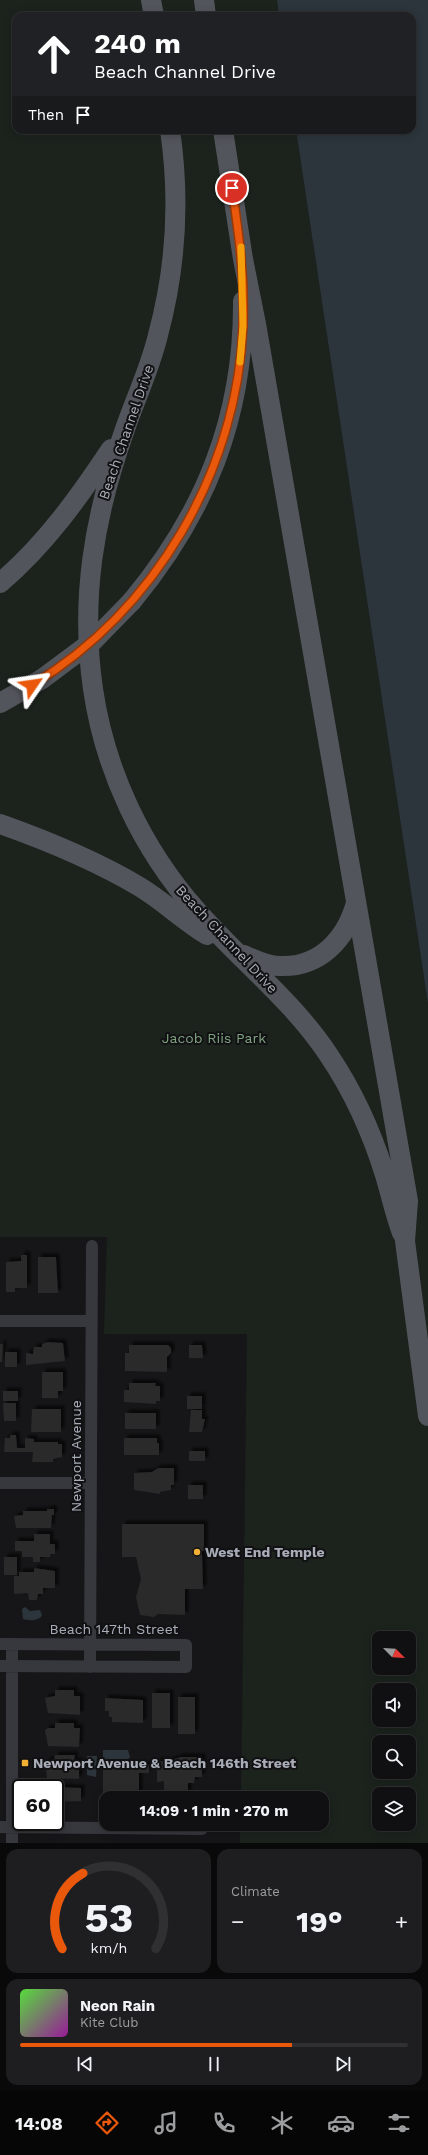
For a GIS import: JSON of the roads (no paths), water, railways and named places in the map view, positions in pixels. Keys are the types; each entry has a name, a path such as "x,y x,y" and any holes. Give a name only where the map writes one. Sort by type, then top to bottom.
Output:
{"main road":[{"path":"151,0 153,12"},
{"path":"204,0 206,12"},
{"name":"Beach Channel Drive","path":"170,134 177,201 174,241 168,286 156,341 146,377 125,429 106,487 91,556 88,598 88,641 96,710 106,748 118,783 151,850 166,872 197,911 239,953 305,1024 329,1055 350,1090 376,1150 405,1241"},
{"name":"Beach Channel Drive","path":"224,134 243,259 256,324 408,1201 405,1241 428,1416"},
{"path":"0,703 42,679 93,641 132,601 162,562 188,521 206,486 232,413 239,368 243,326 243,259"},
{"path":"0,583 24,562 52,531 78,498 125,429"},
{"path":"0,824 58,846 120,876 154,896 203,932 239,953 278,966 298,965 309,962 324,954 336,943 349,924 357,901"}],"street":[{"name":"Newport Avenue","path":"90,1667 92,1246"},
{"path":"0,1320 91,1321"},
{"path":"0,1483 90,1483"},
{"name":"Beach 147th Street","path":"0,1644 186,1644 186,1667 6,1666"},
{"path":"12,1644 6,1666 6,1827 12,1843"},
{"path":"6,1827 99,1828"}],"place":[{"name":"West End Temple","path":"197,1552"},
{"name":"Newport Avenue & Beach 146th Street","path":"25,1763"}],"park label":[{"name":"Jacob Riis Park","path":"214,1038"}]}
